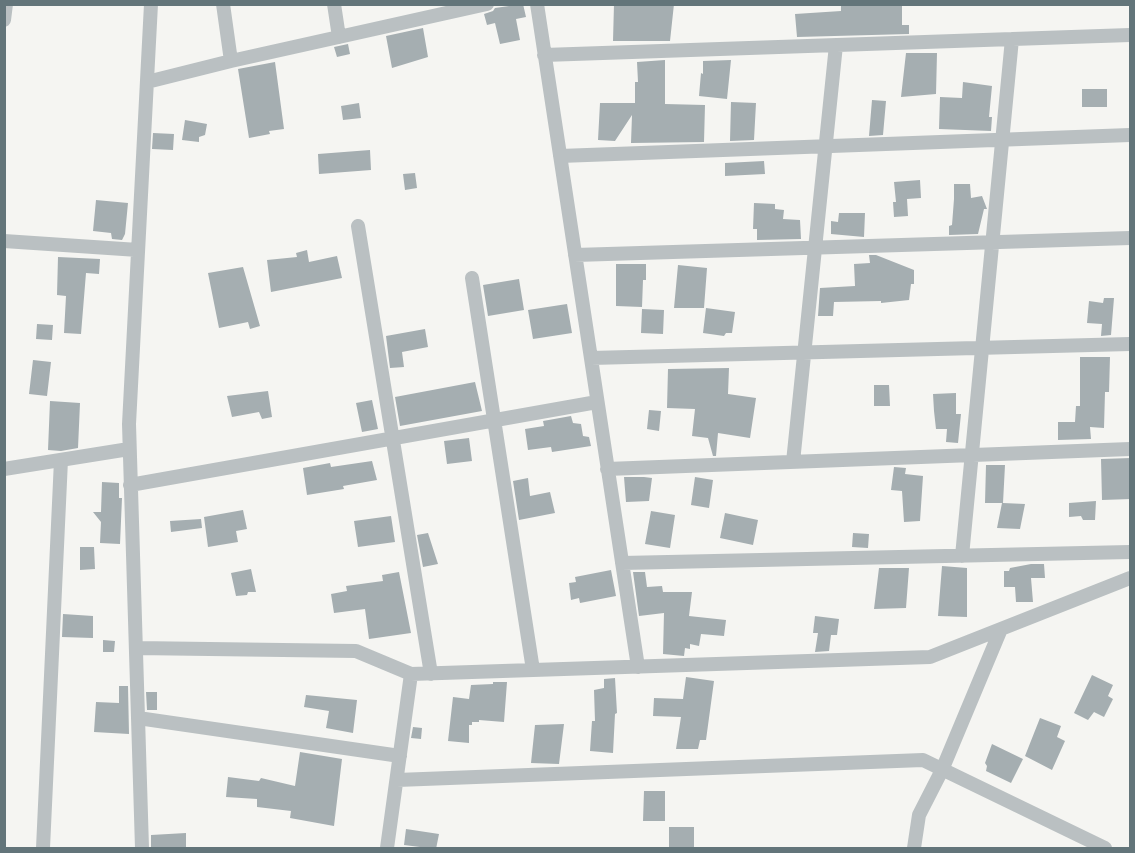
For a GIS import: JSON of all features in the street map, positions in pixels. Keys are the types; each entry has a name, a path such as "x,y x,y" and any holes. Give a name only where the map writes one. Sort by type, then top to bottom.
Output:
{"street":[{"path":"4,20 6,4"},
{"path":"142,849 129,424 151,4"},
{"path":"223,4 231,61"},
{"path":"334,4 339,37"},
{"path":"147,82 339,37 433,10 487,4"},
{"path":"537,4 638,667"},
{"path":"544,55 1131,35"},
{"path":"962,556 1012,39"},
{"path":"793,462 836,45"},
{"path":"560,156 1131,135"},
{"path":"358,226 431,674"},
{"path":"575,255 1131,238"},
{"path":"4,241 138,250"},
{"path":"472,278 534,670"},
{"path":"591,358 1131,344"},
{"path":"130,485 597,402"},
{"path":"4,469 129,449"},
{"path":"608,469 1131,449"},
{"path":"43,849 61,460"},
{"path":"622,563 1131,552"},
{"path":"136,648 356,651 411,674 930,657 1131,578"},
{"path":"914,849 919,815 942,770 1001,629"},
{"path":"387,849 411,674"},
{"path":"138,718 400,756"},
{"path":"396,780 923,760 1105,849"}],"building":[{"path":"523,4 526,17 516,19 520,40 500,44 495,23 487,25 484,14 495,8"},
{"path":"614,4 674,4 670,41 613,41"},
{"path":"841,4 902,4 902,25 909,25 909,34 797,37 795,14 841,11"},
{"path":"423,28 428,57 392,68 386,36"},
{"path":"348,44 350,54 337,57 334,47"},
{"path":"906,53 937,53 936,94 901,97"},
{"path":"665,60 665,104 705,105 704,142 631,143 632,115 615,141 598,140 600,103 635,103 635,82 638,82 637,62"},
{"path":"731,60 727,99 699,96 703,61"},
{"path":"275,62 284,129 249,138 238,69"},
{"path":"963,82 992,86 989,117 992,117 991,131 939,129 940,97 962,98"},
{"path":"1082,89 1107,89 1107,107 1082,107"},
{"path":"872,100 886,101 883,135 869,136"},
{"path":"731,102 756,103 754,140 730,141"},
{"path":"359,103 361,118 343,120 341,106"},
{"path":"185,120 207,124 205,135 199,137 199,142 182,140"},
{"path":"153,133 174,134 173,150 152,149"},
{"path":"370,150 371,170 319,174 318,154"},
{"path":"764,161 765,174 725,176 725,163"},
{"path":"415,173 417,188 405,190 403,174"},
{"path":"920,180 921,198 907,199 908,216 894,217 893,202 896,202 894,182"},
{"path":"954,184 970,184 971,198 982,196 987,209 984,209 978,234 949,235 949,226 952,225"},
{"path":"96,200 128,203 125,234 122,240 112,239 111,233 93,231"},
{"path":"754,203 775,204 775,209 784,210 783,219 800,220 801,239 757,240 757,229 753,229"},
{"path":"839,213 865,213 864,237 831,234 831,221 838,222"},
{"path":"307,250 309,262 337,256 342,278 271,292 267,260 297,257 296,253"},
{"path":"869,255 876,255 914,270 914,284 911,284 909,300 881,303 881,301 834,302 833,316 818,316 820,288 855,286 854,264 870,263"},
{"path":"58,257 100,259 99,274 86,273 81,334 64,333 66,296 57,295"},
{"path":"616,264 646,264 642,307 616,306"},
{"path":"678,265 707,268 704,308 674,308"},
{"path":"243,267 260,326 250,329 248,322 219,328 208,273"},
{"path":"519,279 524,310 488,316 483,285"},
{"path":"1104,298 1114,298 1111,335 1101,336 1102,324 1087,323 1089,301 1103,303"},
{"path":"567,304 572,333 533,339 528,310"},
{"path":"706,308 735,312 732,333 726,333 724,336 703,333"},
{"path":"642,309 664,310 663,334 641,333"},
{"path":"37,324 53,325 52,340 36,339"},
{"path":"425,329 428,347 402,352 404,367 390,368 386,336"},
{"path":"1080,357 1110,357 1109,392 1105,392 1104,428 1090,427 1091,439 1058,440 1058,422 1075,422 1076,406 1080,406"},
{"path":"33,360 51,362 47,396 29,394"},
{"path":"729,368 728,394 756,398 750,438 718,433 716,456 713,456 708,438 692,436 695,409 667,408 668,369"},
{"path":"475,382 482,411 400,426 395,397"},
{"path":"874,385 889,385 890,406 874,406"},
{"path":"268,391 272,417 262,419 259,412 232,417 227,396"},
{"path":"956,393 956,414 961,414 958,443 946,442 947,429 936,429 933,394"},
{"path":"372,400 378,429 362,432 356,403"},
{"path":"50,401 80,403 78,448 61,451 48,450"},
{"path":"649,410 661,411 659,431 647,429"},
{"path":"571,416 573,423 581,424 583,436 589,437 591,446 552,452 551,447 528,450 525,429 544,426 543,421"},
{"path":"469,438 472,461 447,464 444,441"},
{"path":"1131,458 1131,499 1102,500 1101,459"},
{"path":"372,461 377,480 343,486 344,489 307,495 303,468 330,463 331,467"},
{"path":"986,465 1005,465 1003,503 1025,504 1020,529 997,528 1002,503 985,503"},
{"path":"894,467 906,468 905,474 923,476 920,521 904,522 902,491 891,490"},
{"path":"624,477 652,478 649,501 626,502"},
{"path":"695,477 713,480 709,508 691,505"},
{"path":"528,478 530,496 550,492 555,513 519,520 513,481"},
{"path":"102,482 119,483 119,498 122,498 120,544 100,543 101,522 93,512 101,512"},
{"path":"1096,501 1095,520 1083,520 1081,516 1069,517 1069,503"},
{"path":"243,510 247,529 236,531 238,542 208,547 204,517"},
{"path":"651,511 675,515 670,548 645,544"},
{"path":"725,513 758,520 753,545 720,538"},
{"path":"391,516 395,542 358,547 354,521"},
{"path":"201,519 202,528 171,532 170,521"},
{"path":"428,533 438,564 423,567 417,535"},
{"path":"853,533 869,534 868,548 852,547"},
{"path":"80,547 94,547 95,569 80,570"},
{"path":"1031,564 1044,564 1045,578 1031,578 1033,602 1016,602 1015,587 1004,587 1004,571"},
{"path":"942,566 967,568 967,617 938,616"},
{"path":"879,568 909,568 906,608 874,609"},
{"path":"251,569 256,592 236,596 231,573"},
{"path":"611,570 616,596 580,603 579,598 571,600 569,583 576,582 575,577"},
{"path":"399,572 411,633 369,639 365,609 334,613 331,594 347,591 346,586 383,581 382,575"},
{"path":"633,572 645,572 647,587 662,586 663,592 692,592 689,616 726,620 724,636 701,634 699,646 690,644 690,649 685,648 684,656 663,654 664,613 639,616"},
{"path":"63,614 93,616 93,638 62,637"},
{"path":"815,616 839,619 837,635 831,635 829,651 815,652 818,633 813,633"},
{"path":"103,640 115,641 114,652 103,652"},
{"path":"1092,675 1113,685 1108,696 1113,699 1104,717 1094,712 1088,720 1074,713"},
{"path":"686,677 714,681 706,740 700,740 698,749 676,749 681,717 653,716 654,698 683,699"},
{"path":"615,678 617,713 615,714 613,753 590,751 592,721 595,721 594,690 604,688 604,679"},
{"path":"493,682 507,682 504,722 479,720 479,722 472,722 472,725 469,725 469,743 448,741 453,697 469,699 471,685 493,684"},
{"path":"119,686 128,686 129,734 94,732 96,702 119,703"},
{"path":"146,692 157,692 157,710 147,710"},
{"path":"306,695 357,700 353,733 326,728 329,711 304,707"},
{"path":"1040,718 1061,726 1057,737 1065,741 1052,770 1025,756"},
{"path":"564,724 559,764 531,763 535,725"},
{"path":"413,727 422,728 421,739 411,738"},
{"path":"992,744 1023,759 1011,783 986,771 985,763"},
{"path":"300,752 342,759 334,826 290,818 291,811 257,807 257,799 226,797 228,777 259,781 261,778 295,786"},
{"path":"644,791 665,791 665,821 643,821"},
{"path":"669,827 694,827 694,849 669,849"},
{"path":"406,829 439,834 436,849 404,845"},
{"path":"186,833 186,849 151,849 151,835"}]}
